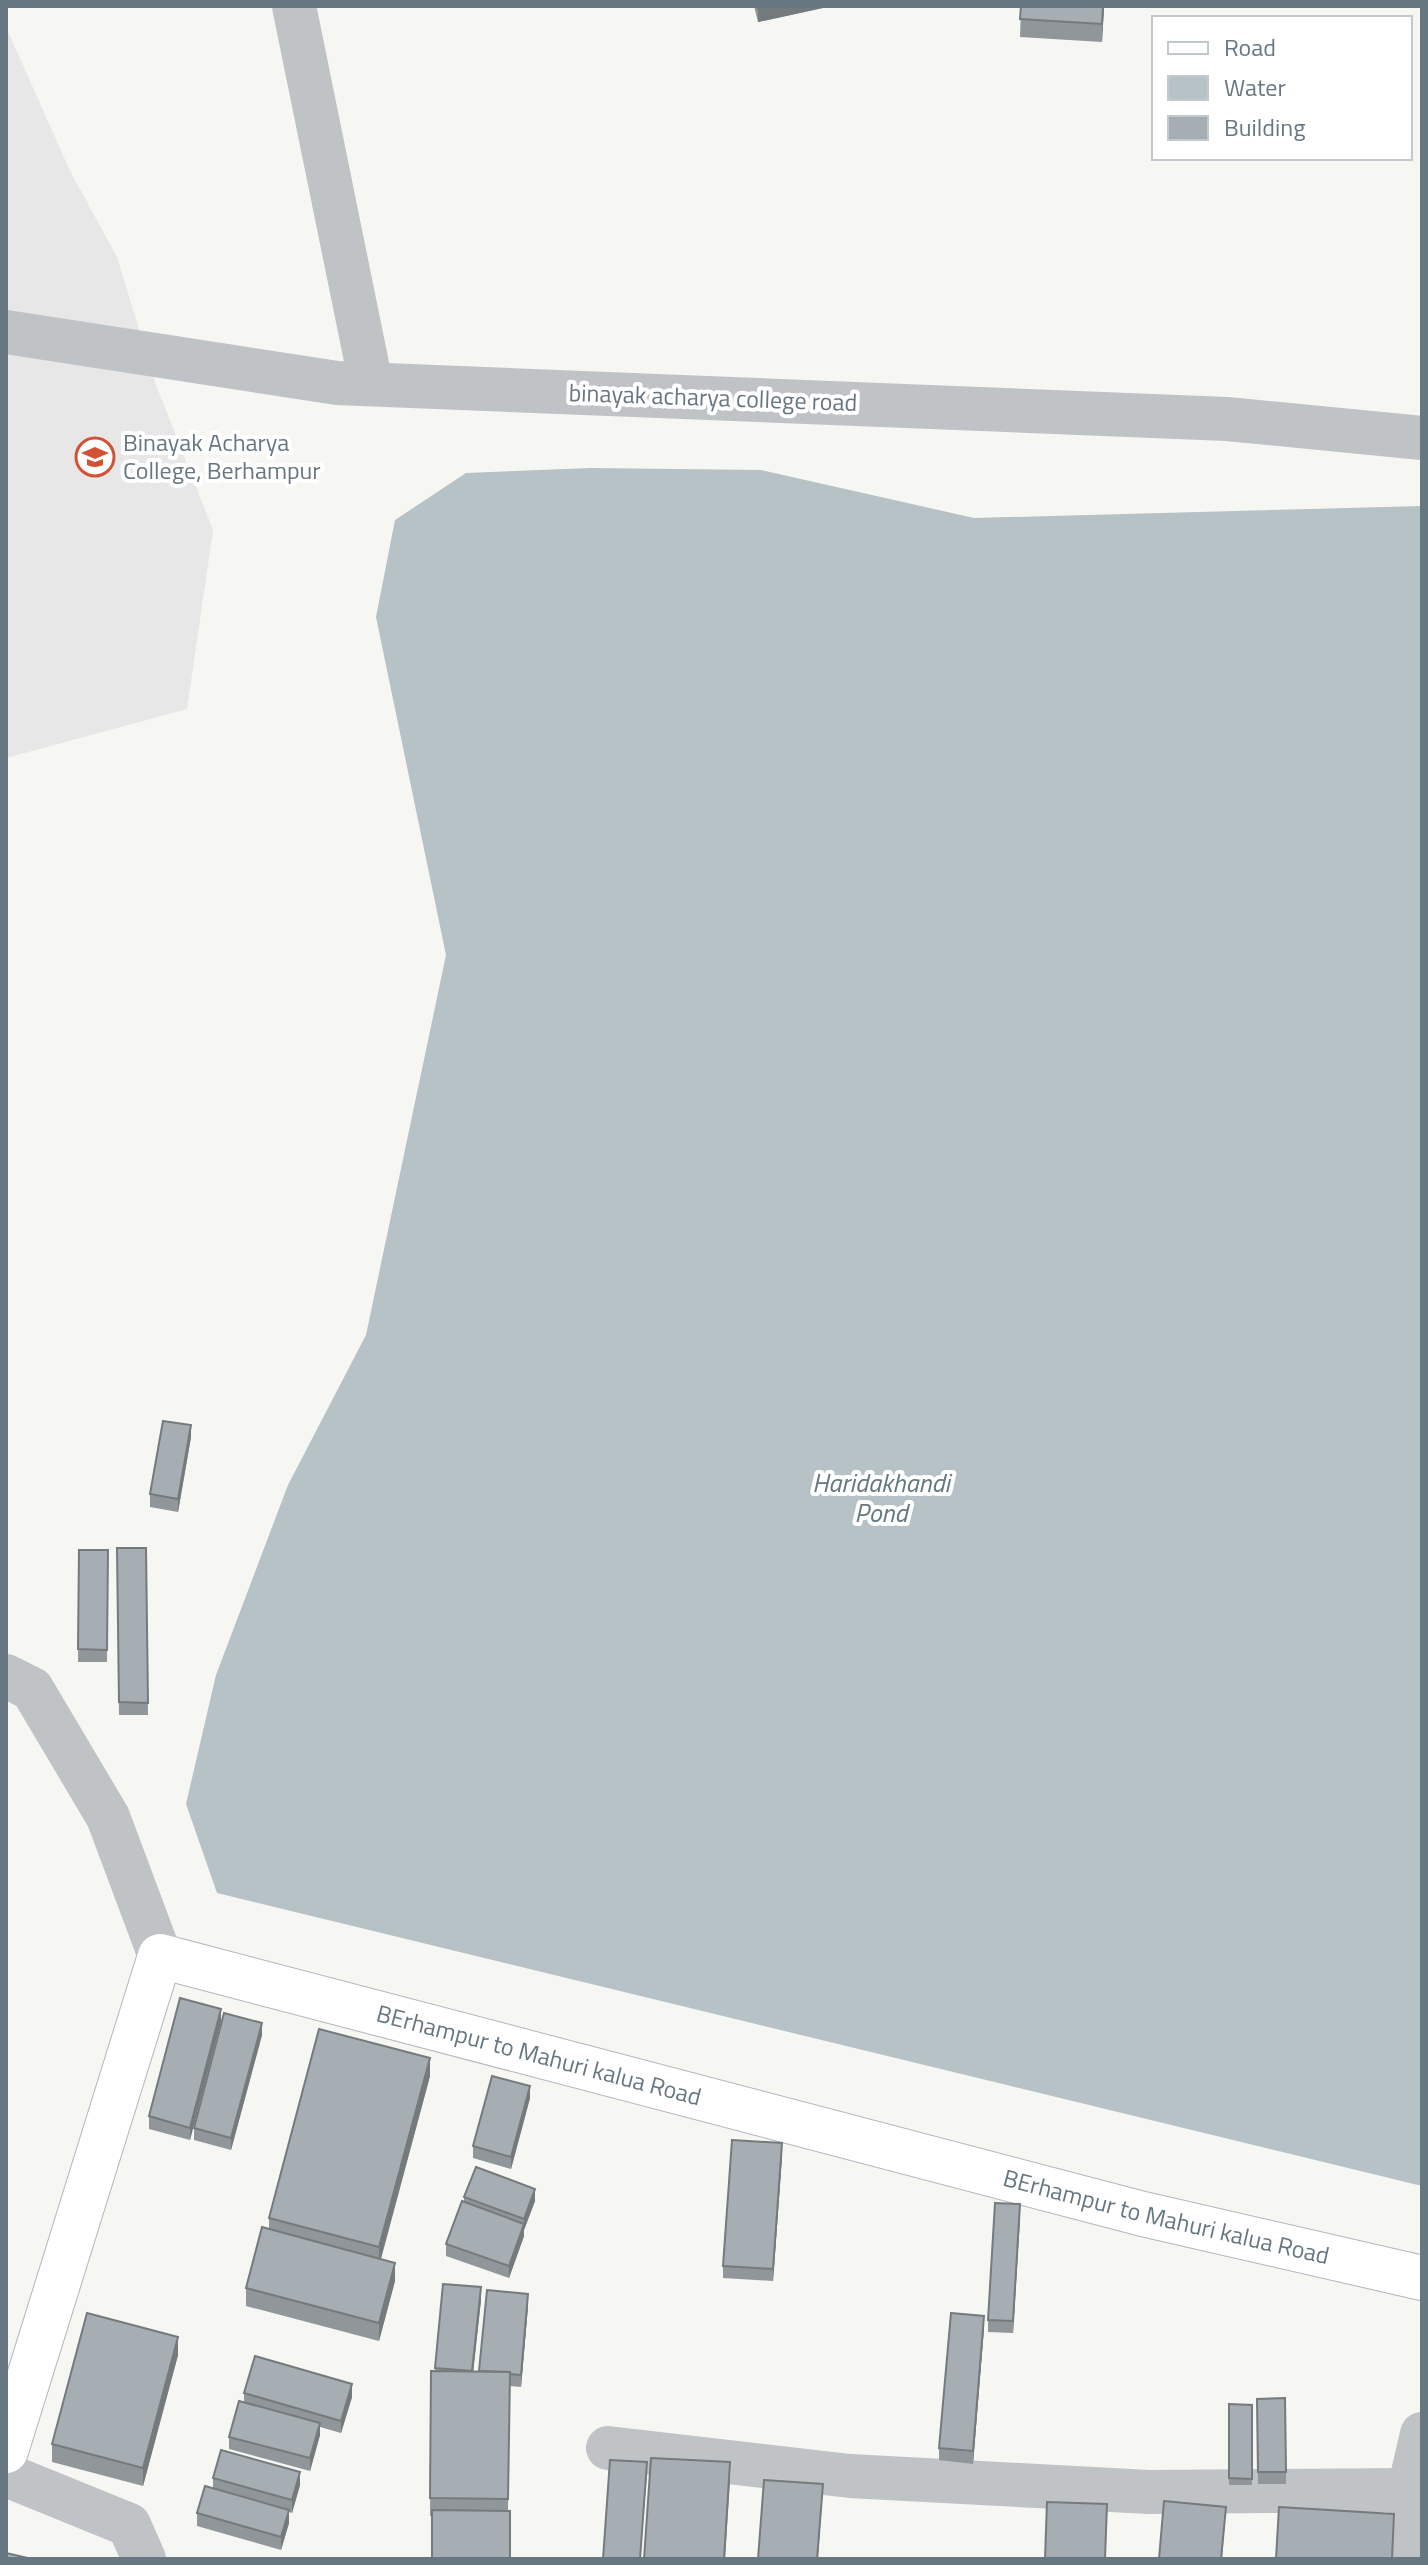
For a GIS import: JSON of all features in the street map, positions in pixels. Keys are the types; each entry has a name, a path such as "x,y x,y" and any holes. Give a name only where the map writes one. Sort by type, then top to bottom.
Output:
{"street":[{"path":"294,6 371,384"},
{"name":"binayak acharya college road","path":"6,332 337,383 1227,419 1422,438"},
{"path":"6,1676 32,1689 108,1817 160,1956 6,2451"},
{"name":"BErhampur to Mahuri kalua Road","path":"160,1956 1143,2214 1422,2278"},
{"path":"1413,2559 1409,2490 1422,2434"},
{"path":"608,2448 850,2476 1133,2491 1409,2490"},
{"path":"6,2475 129,2525 144,2559"}],"shaded area":[{"name":"Binayak Acharya College, Berhampur","path":"6,27 70,171 117,257 156,385 213,530 187,709 6,758"}],"water":[{"name":"Haridakhandi Pond","path":"590,468 761,470 974,518 1422,506 1422,2186 217,1893 186,1804 216,1675 288,1485 366,1335 446,955 376,617 395,520 466,473"}],"building":[{"path":"1021,6 1103,6 1102,24 1020,19"},
{"path":"163,1421 191,1425 178,1499 150,1494"},
{"path":"117,1548 146,1548 148,1703 119,1702"},
{"path":"79,1550 108,1550 107,1650 78,1649"},
{"path":"180,1998 221,2009 190,2128 149,2116"},
{"path":"224,2013 262,2023 231,2138 194,2128"},
{"path":"319,2029 430,2058 379,2247 269,2218"},
{"path":"492,2076 530,2086 511,2157 473,2146"},
{"path":"732,2140 782,2143 773,2269 723,2266"},
{"path":"476,2167 535,2189 524,2219 464,2197"},
{"path":"462,2201 524,2224 509,2266 446,2244"},
{"path":"995,2203 1020,2204 1013,2321 988,2320"},
{"path":"262,2227 395,2263 379,2323 246,2288"},
{"path":"443,2284 481,2287 472,2371 435,2368"},
{"path":"487,2290 528,2294 521,2375 479,2371"},
{"path":"87,2313 178,2337 143,2468 52,2444"},
{"path":"951,2313 984,2316 973,2451 939,2448"},
{"path":"255,2356 352,2384 341,2421 244,2393"},
{"path":"431,2371 510,2372 508,2499 430,2498"},
{"path":"1285,2398 1286,2472 1258,2472 1257,2399"},
{"path":"239,2401 320,2423 310,2458 229,2437"},
{"path":"1229,2404 1252,2405 1252,2479 1229,2478"},
{"path":"221,2450 300,2472 292,2500 213,2478"},
{"path":"651,2458 730,2462 724,2559 644,2559"},
{"path":"610,2460 647,2462 640,2559 603,2559"},
{"path":"764,2480 823,2484 817,2559 758,2559"},
{"path":"205,2486 289,2510 281,2537 197,2513"},
{"path":"1164,2501 1226,2507 1221,2559 1159,2559"},
{"path":"1047,2502 1107,2504 1105,2559 1045,2559"},
{"path":"1279,2507 1394,2514 1392,2559 1276,2559"},
{"path":"432,2510 510,2511 510,2559 432,2559"},
{"path":"6,2553 32,2559 6,2559"}],"place":[{"name":"Binayak Acharya College, Berhampur","path":"95,457"}]}
